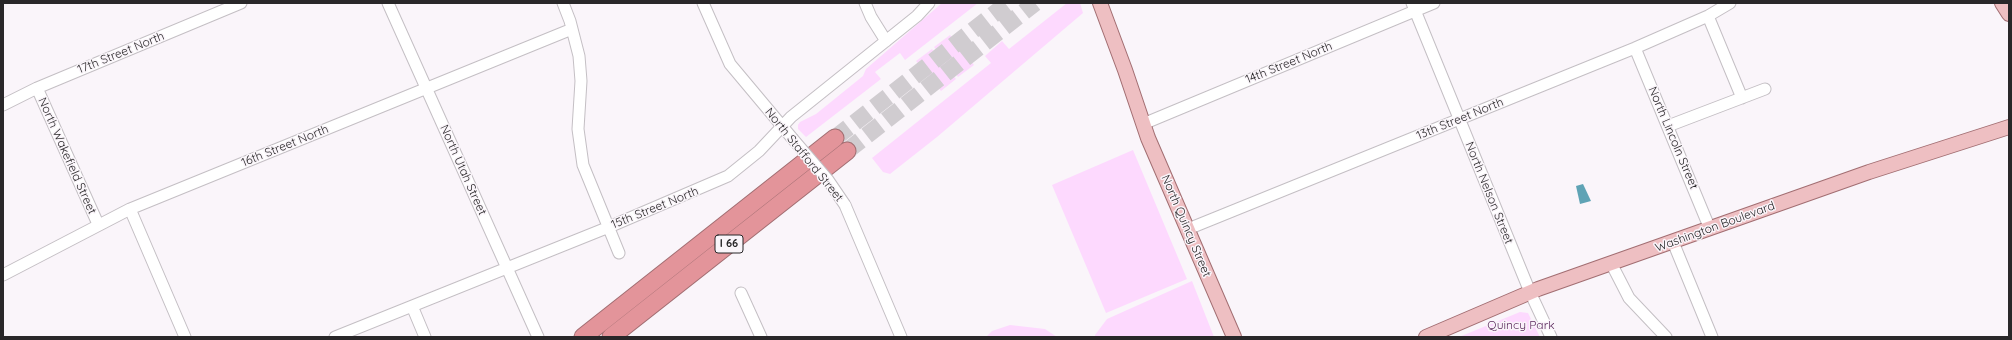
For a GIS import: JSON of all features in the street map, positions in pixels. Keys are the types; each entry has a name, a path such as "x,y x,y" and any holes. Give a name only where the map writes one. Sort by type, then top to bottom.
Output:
{"highway":[{"name":"I 66","path":"583,337 835,138"},
{"name":"I 66","path":"611,337 847,152"},
{"path":"579,337 598,325"}],"main road":[{"path":"2002,3 2009,14"},
{"name":"North Quincy Street","path":"1096,5 1119,73 1141,119 1234,337"},
{"name":"Washington Boulevard","path":"1426,337 1530,292 1869,172 2009,127"}],"street":[{"name":"17th Street North","path":"3,105 36,88 241,3"},
{"name":"North Utah Street","path":"388,3 538,337"},
{"path":"563,3 579,56 581,81 578,129 583,165 619,253"},
{"name":"North Stafford Street","path":"703,3 730,64 828,180 845,205 901,337"},
{"path":"865,3 871,18 886,41"},
{"name":"15th Street North","path":"335,337 608,227 728,176 759,151 782,126 886,41 929,3"},
{"name":"14th Street North","path":"1141,119 1413,7 1434,3"},
{"name":"13th Street North","path":"1188,229 1635,48 1708,16 1730,3"},
{"name":"North Nelson Street","path":"1413,7 1530,292 1552,337"},
{"path":"1708,16 1742,98"},
{"name":"16th Street North","path":"3,275 98,224 130,209 572,29"},
{"name":"North Lincoln Street","path":"1635,48 1710,229"},
{"name":"North Wakefield Street","path":"36,88 98,224"},
{"path":"1668,126 1765,89"},
{"path":"130,209 185,337"},
{"path":"1673,242 1712,337"},
{"path":"1611,263 1629,298 1666,337"},
{"path":"741,293 761,337"},
{"path":"412,306 426,337"}],"green space":[{"path":"942,3 978,3 905,60 900,53 875,72 881,79 806,137 798,129 800,122 816,114 863,76 866,69"},
{"path":"1067,3 1080,3 1083,13 937,137 890,174 883,172 872,158 991,63 985,56 1002,41 1009,49"},
{"path":"950,35 974,65 958,77 934,47"},
{"path":"932,49 956,79 941,91 916,61"},
{"path":"1133,150 1187,279 1106,313 1052,185"},
{"path":"1192,281 1214,337 1095,337 1107,319"},
{"name":"Quincy Park","path":"1520,312 1528,313 1540,337 1459,337"},
{"path":"1010,325 1045,329 1057,337 986,337 992,331"}],"water":[{"path":"1583,184 1591,201 1580,204 1576,186"}],"tunnel":[{"path":"835,138 1008,3"},
{"path":"847,151 1035,3"}]}
